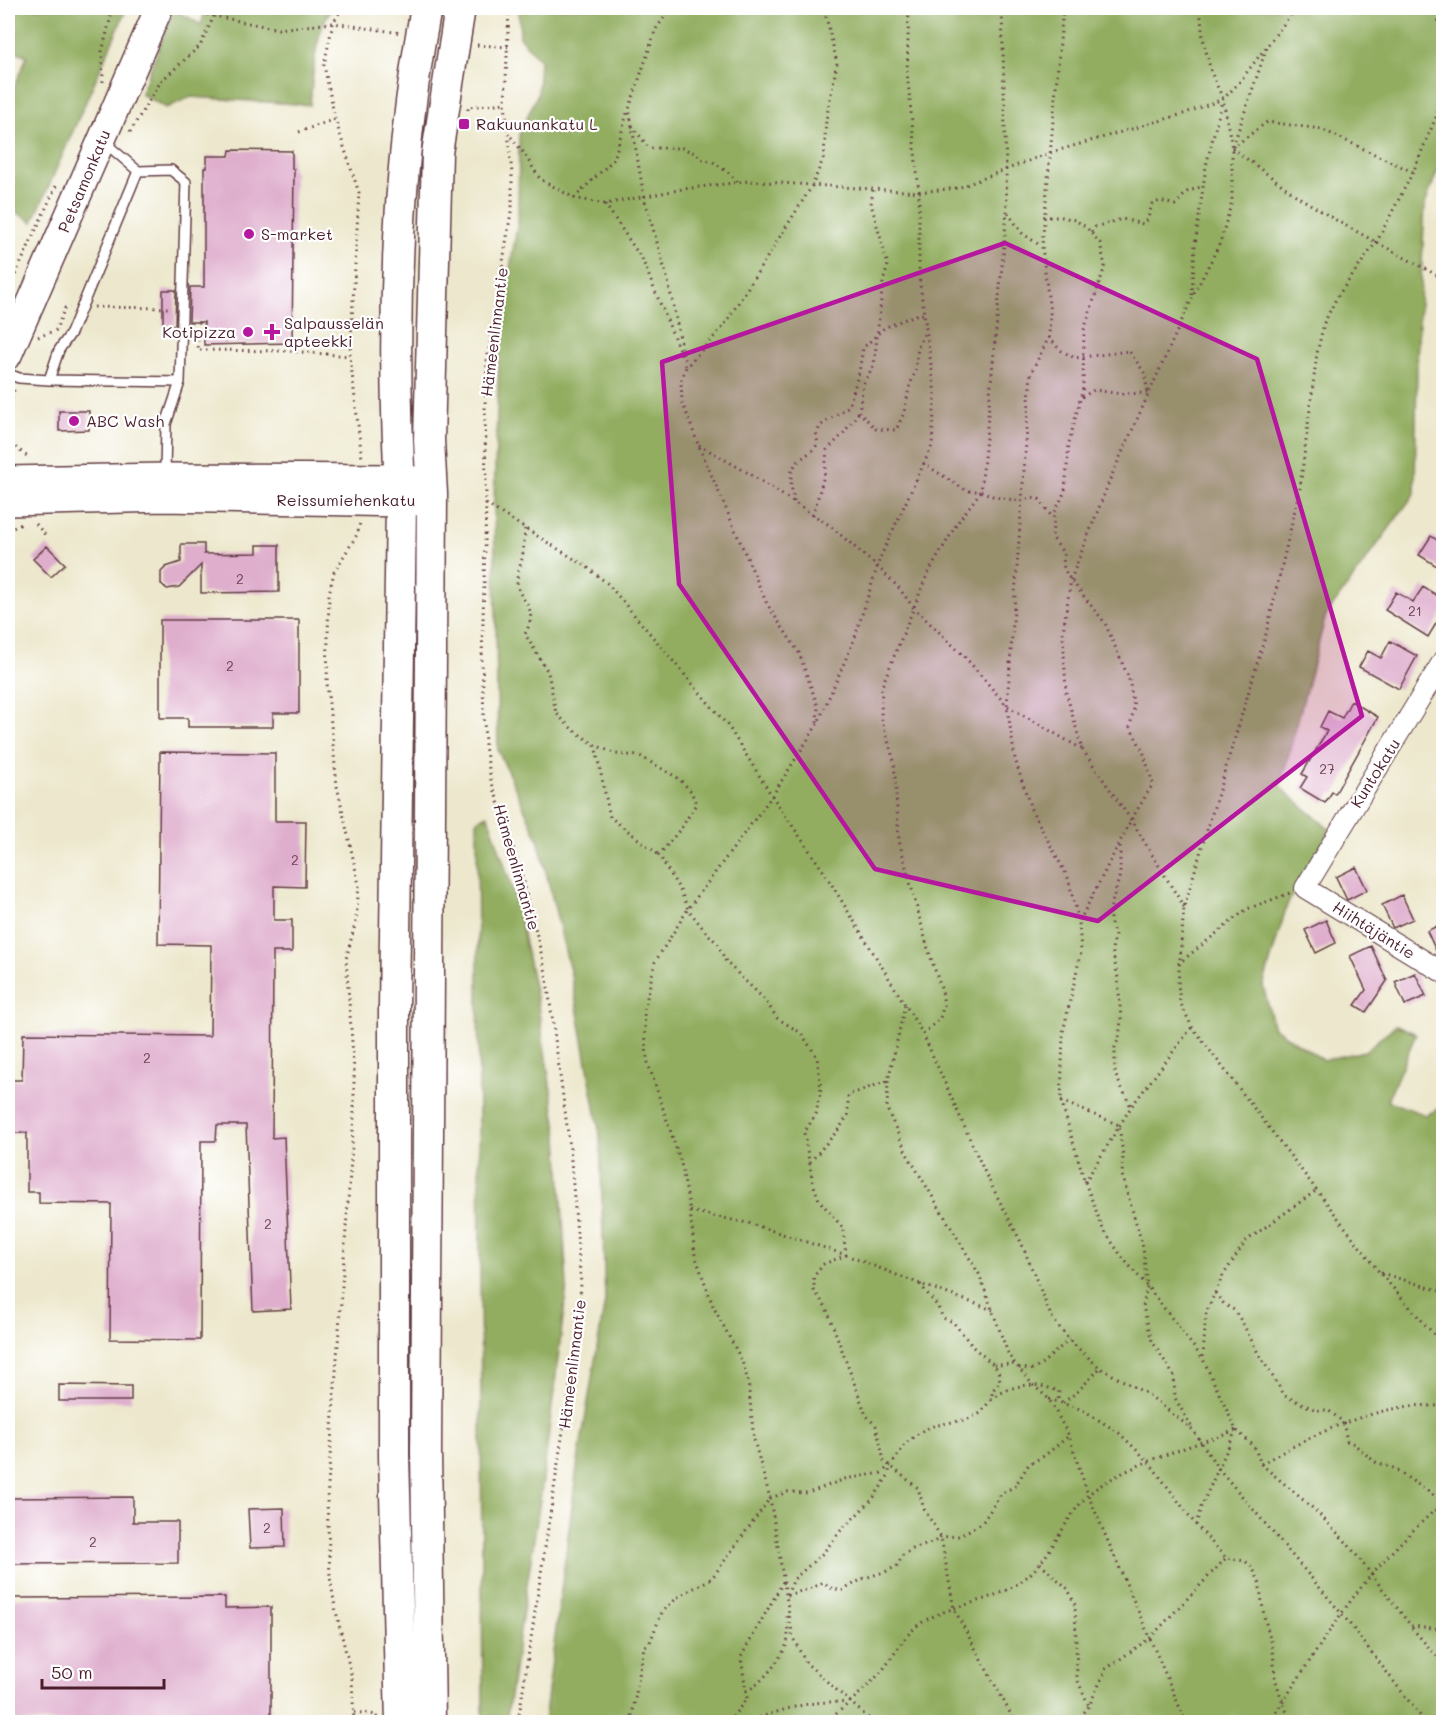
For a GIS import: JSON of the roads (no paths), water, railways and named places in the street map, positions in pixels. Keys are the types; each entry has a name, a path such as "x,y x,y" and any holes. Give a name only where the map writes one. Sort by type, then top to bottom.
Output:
{"main road":[{"path":"401,1722 394,1455 394,1008 400,491 397,278 406,153 418,47 426,8"},
{"path":"430,1722 426,1452 432,494 429,440 437,153 460,8"}],"street":[{"name":"Petsamonkatu","path":"12,345 159,8"},
{"name":"Reissumiehenkatu","path":"8,480 165,488 400,491 422,501 432,494"},
{"name":"Reissumiehenkatu","path":"8,502 165,488"},
{"name":"Kuntokatu","path":"1305,888 1442,665"},
{"name":"Hiihtäjäntie","path":"1305,888 1443,973"}],"lane":[{"path":"102,140 138,171 171,170 186,182 180,382 166,424 165,488"},
{"path":"49,380 59,350 71,333 138,171"},
{"path":"8,374 19,378 49,380 180,382"}],"place":[{"name":"Rakuunankatu L","path":"464,124"},
{"name":"S-market","path":"249,234"},
{"name":"Kotipizza","path":"248,332"},
{"name":"Salpausselän apteekki","path":"272,332"},
{"name":"ABC Wash","path":"74,421"}]}
